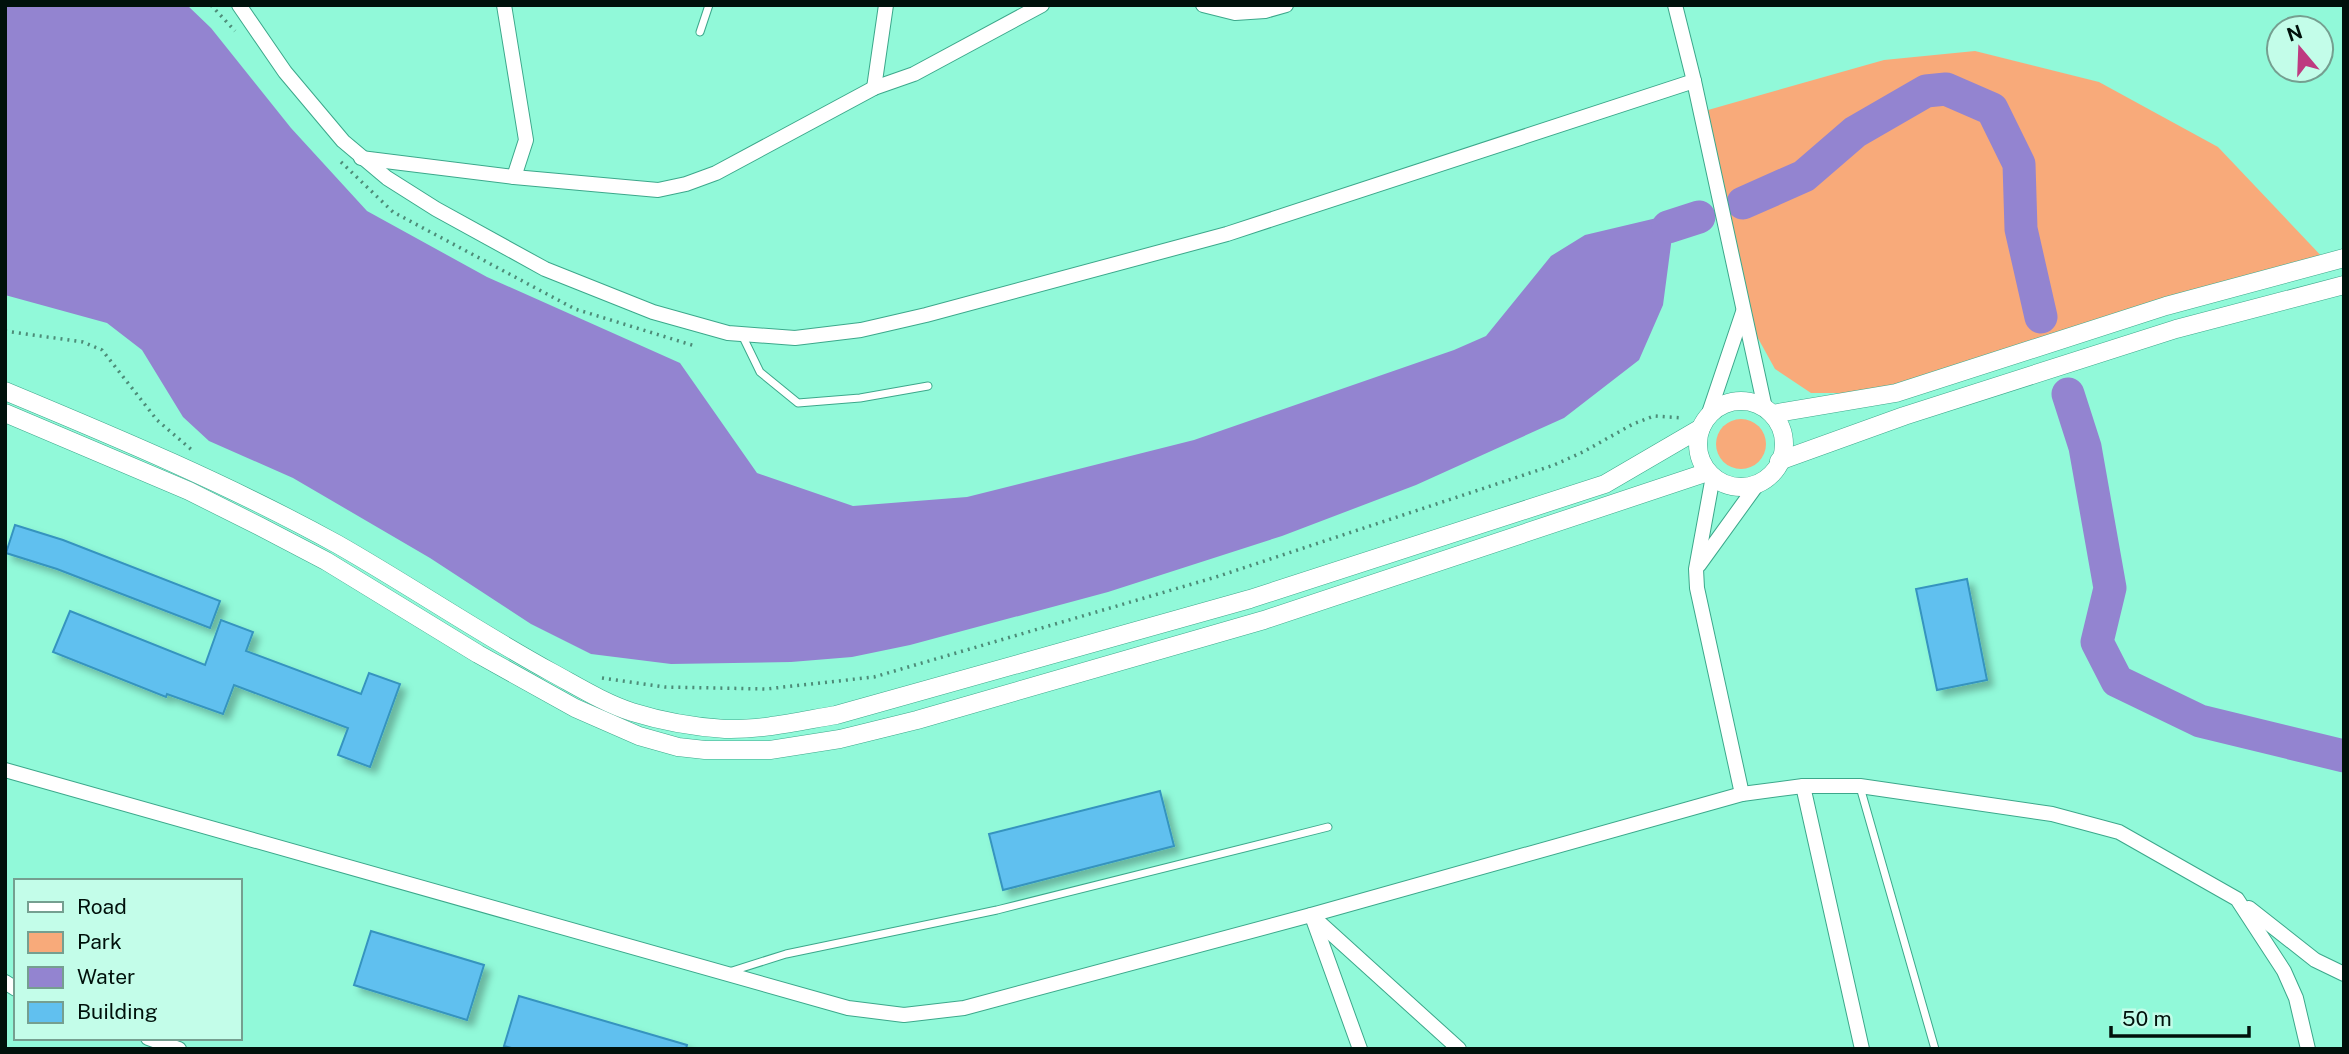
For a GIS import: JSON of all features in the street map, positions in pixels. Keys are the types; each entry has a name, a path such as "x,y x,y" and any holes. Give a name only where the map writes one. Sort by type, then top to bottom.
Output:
{"street":[{"path":"239,5 285,72 343,141 387,178 436,209 545,269 653,312 728,333 795,338 861,330 1227,234 1694,81"},
{"path":"504,5 526,141 514,177"},
{"path":"874,88 886,5"},
{"path":"361,158 658,191 716,173 874,88 914,74 1042,5"},
{"path":"1203,5 1235,13 1265,11 1286,5"},
{"path":"1675,5 1768,411"},
{"path":"1768,411 1896,393 2166,306 2344,258"},
{"path":"1780,461 1904,416 2176,329 2344,285"},
{"path":"5,391 141,447 260,504 337,544 524,657 592,694 630,711 676,723 726,729 765,727 836,715 1251,598 1605,484 1704,422 1717,408 1728,403 1753,403 1768,411 1780,426 1783,440 1780,461 1768,477 1759,482 1748,486 1735,486 1711,474 1698,451 1698,439 1704,422 1743,311"},
{"path":"5,413 190,491 259,526 326,561 478,654 575,708 639,736 678,747 705,750 770,750 840,740 917,720 1264,620 1711,474"},
{"path":"1711,474 1696,569 1697,588 1742,794"},
{"path":"1696,569 1759,482"},
{"path":"5,770 848,1008 904,1015 964,1008 1311,915 1742,794 1803,786 1860,786 2052,814 2119,832 2237,899 2315,960 2344,974"},
{"path":"1803,786 1862,1049"},
{"path":"2237,899 2284,971 2297,998 2308,1049"},
{"path":"1311,915 1360,1049"},
{"path":"1311,915 1459,1049"},
{"path":"154,1040 179,1049"}],"lane":[{"path":"700,32 709,5"},
{"path":"742,334 760,372 798,403 860,398 928,386"},
{"path":"1860,786 1935,1049"},
{"path":"725,973 786,954 997,910 1328,827"}],"path":[{"path":"5,331 83,342 102,350 157,420 193,452"},
{"path":"598,677 665,687 766,689 874,677 1216,577 1528,473 1583,452 1633,424 1654,416 1704,422"}],"green space":[{"path":"1975,51 2099,82 2218,147 2327,262 1896,393 1811,393 1775,369 1743,311 1701,112 1884,60"},
{"path":"1741,419 1759,426 1766,444 1759,462 1741,469 1723,462 1716,444 1723,426"}],"water":[{"path":"5,5 187,5 211,28 291,128 367,211 487,277 680,363 757,473 853,506 967,497 1194,440 1454,350 1486,336 1551,256 1585,235 1661,217 1672,237 1663,305 1639,360 1564,418 1416,485 1282,536 1108,592 910,645 852,657 791,662 671,664 591,654 531,624 430,558 293,478 209,441 183,417 142,350 107,323 5,295"}],"building":[{"path":"15,525 63,540 220,601 210,628 57,569 6,553"},
{"path":"1967,579 1987,680 1937,690 1916,589"},
{"path":"70,611 205,665 221,620 253,632 246,651 361,694 369,673 400,684 370,767 338,755 348,728 234,685 223,714 167,694 166,697 53,652"},
{"path":"1160,791 1174,846 1003,890 989,834"},
{"path":"371,931 484,965 467,1020 354,985"},
{"path":"519,996 687,1045 686,1049 515,1049 504,1046"}],"waterway":[{"path":"1743,203 1804,176 1855,132 1926,91 1946,89 1992,109 2019,164 2021,229 2041,317"},
{"path":"1668,227 1699,217"},
{"path":"2068,394 2085,447 2110,588 2097,642 2117,681 2200,721 2344,756"}]}
